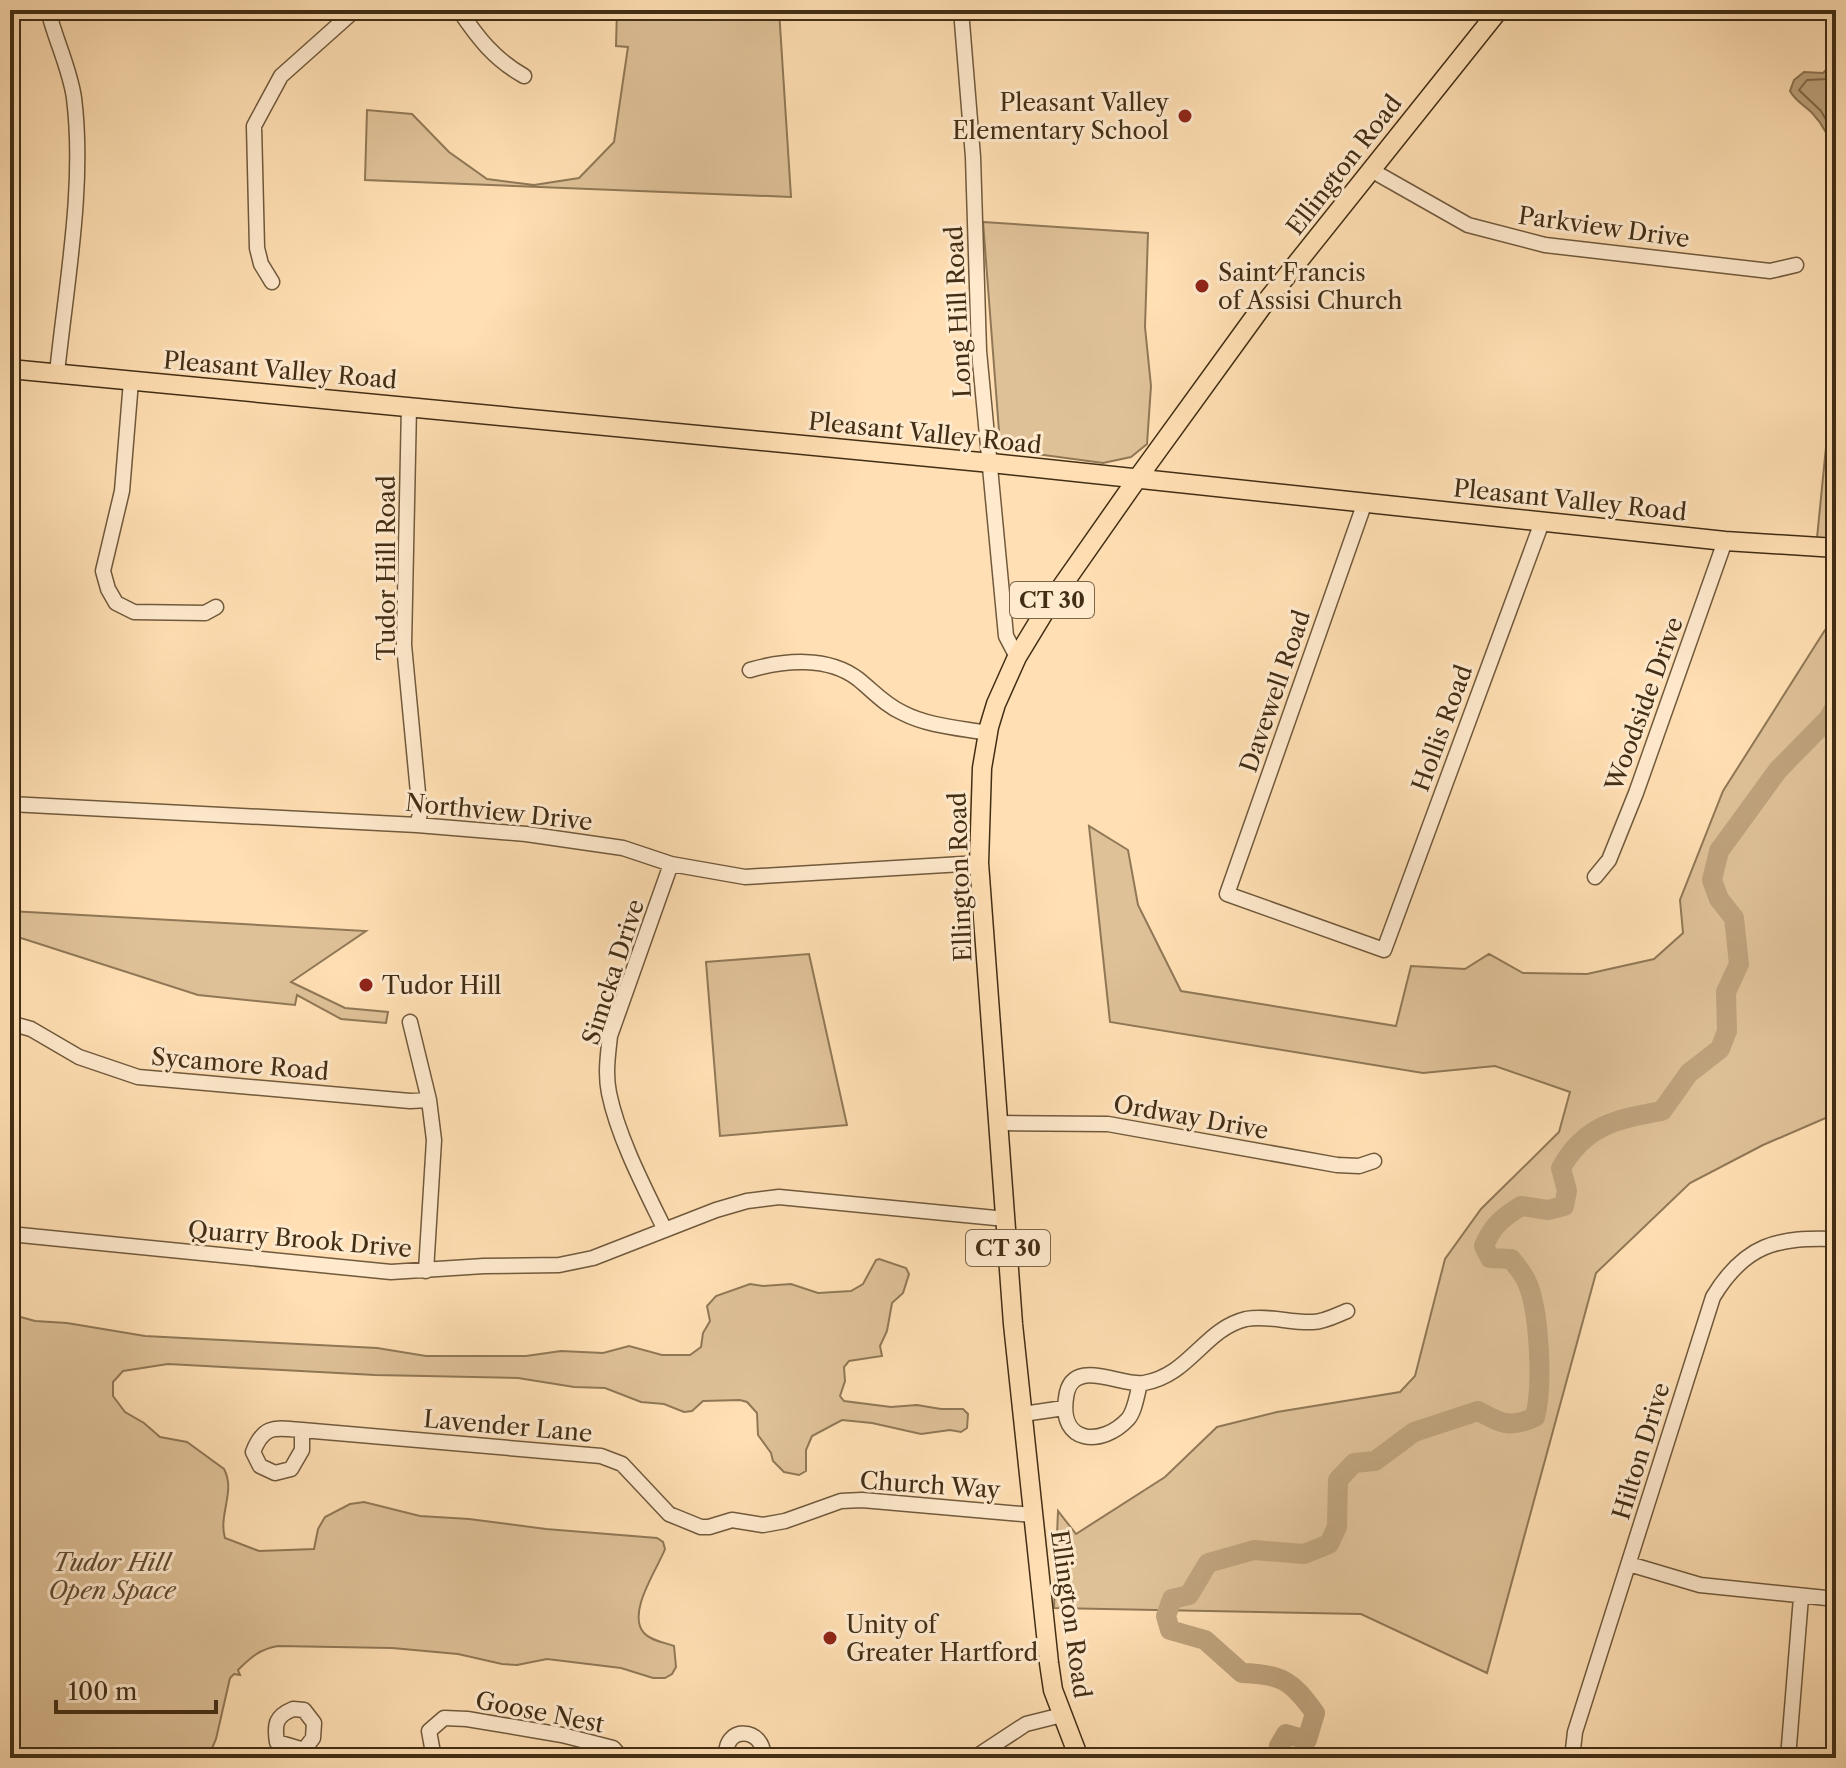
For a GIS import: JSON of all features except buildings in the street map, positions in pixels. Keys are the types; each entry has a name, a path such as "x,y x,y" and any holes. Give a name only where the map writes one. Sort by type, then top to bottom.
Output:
{"main road":[{"name":"Ellington Road","path":"1079,1758 1053,1690 1013,1324 979,863 979,815 988,733 996,704 1017,657 1137,479 1261,308 1499,10"},
{"name":"Pleasant Valley Road","path":"10,369 991,463 1725,541 1836,548"}],"street":[{"path":"48,10 74,96 76,136 76,193 57,373"},
{"path":"272,282 261,264 257,248 254,126 281,76 355,10"},
{"path":"459,10 477,38 493,55 524,76"},
{"name":"Long Hill Road","path":"961,10 973,157 979,351 1006,636 1017,657"},
{"name":"Parkview Drive","path":"1371,170 1468,225 1545,245 1770,271 1796,265"},
{"path":"131,381 122,491 103,571 108,589 116,603 134,612 205,613 216,607"},
{"name":"Tudor Hill Road","path":"409,406 404,645 420,814 417,825"},
{"name":"Davewell Road","path":"1365,502 1227,894 1384,950"},
{"name":"Hollis Road","path":"1384,950 1542,522"},
{"name":"Woodside Drive","path":"1595,877 1609,860 1636,793 1725,541"},
{"path":"750,670 789,661 836,668 911,717 988,733"},
{"name":"Northview Drive","path":"10,804 417,825 573,839 623,848 713,874 745,877 979,863"},
{"name":"Simcka Drive","path":"664,1228 618,1124 608,1091 607,1065 610,1036 671,864"},
{"path":"410,1022 429,1100 434,1140 426,1271"},
{"name":"Sycamore Road","path":"10,1023 31,1029 79,1057 138,1077 410,1101 429,1100"},
{"name":"Ordway Drive","path":"999,1123 1108,1124 1337,1165 1359,1166 1374,1161"},
{"name":"Quarry Brook Drive","path":"10,1234 391,1272 559,1265 593,1258 664,1228 747,1201 779,1197 1006,1219"},
{"name":"Hilton Drive","path":"1572,1758 1575,1732 1705,1318 1721,1283 1743,1258 1771,1243 1793,1239 1836,1239"},
{"path":"1140,1384 1130,1417 1103,1437 1088,1439 1077,1434 1068,1424 1064,1408 1067,1389 1078,1378 1100,1375 1140,1384 1167,1377 1211,1339 1244,1320 1264,1318 1316,1323 1347,1311"},
{"path":"1023,1414 1064,1408"},
{"name":"Lavender Lane","path":"302,1430 601,1456 622,1464 669,1514 688,1524 709,1527 732,1520"},
{"name":"Church Way","path":"732,1520 763,1525 785,1521 841,1501 862,1500 1033,1515"},
{"path":"1629,1564 1700,1585 1836,1599"},
{"path":"1788,1758 1801,1597"},
{"path":"974,1758 996,1751 1026,1724 1062,1715"},
{"name":"Goose Nest","path":"434,1758 429,1731 444,1718 562,1735 613,1748 622,1758"},
{"path":"727,1758 727,1745 731,1738 746,1733 760,1742 763,1758"}],"green space":[{"path":"617,10 779,10 791,197 365,180 367,110 412,114 449,152 487,179 534,185 579,178 614,142 628,47 616,46"},
{"path":"983,222 1148,233 1145,327 1151,386 1147,444 1131,457 1103,463 1006,450 1000,444"},
{"path":"1827,437 1836,437 1836,540 1817,538"},
{"path":"1836,626 1836,1085 1828,1117 1763,1145 1690,1183 1596,1273 1487,1673 1361,1614 1054,1608 1058,1511 1076,1534 1165,1477 1217,1427 1277,1412 1400,1392 1415,1376 1445,1259 1481,1209 1559,1132 1570,1092 1495,1066 1423,1073 1110,1022 1089,826 1128,850 1138,905 1181,991 1396,1026 1411,966 1465,969 1489,954 1523,973 1587,974 1654,959 1683,933 1680,900 1723,791 1825,630"},
{"path":"10,911 366,931 291,982 345,1008 388,1012 386,1023 341,1019 297,995 295,1005 198,995 10,937"},
{"path":"809,954 847,1125 720,1136 706,962"},
{"name":"Tudor Hill Open Space","path":"879,1259 906,1268 909,1274 903,1293 892,1303 887,1331 880,1346 882,1356 849,1361 844,1367 845,1381 840,1396 844,1401 891,1407 917,1405 963,1409 968,1414 967,1428 961,1432 950,1430 921,1434 842,1420 812,1436 806,1450 806,1471 799,1475 784,1472 773,1461 758,1435 757,1413 747,1402 740,1400 703,1401 692,1411 684,1412 664,1404 641,1402 605,1388 574,1387 518,1378 375,1375 168,1364 123,1371 113,1382 113,1396 125,1412 160,1437 187,1442 224,1469 228,1486 223,1529 225,1538 259,1551 314,1549 318,1529 325,1517 350,1504 364,1502 420,1516 657,1538 663,1542 665,1549 645,1591 639,1624 650,1638 674,1646 676,1667 665,1678 653,1678 621,1668 547,1659 517,1665 458,1654 392,1648 278,1646 256,1654 238,1670 240,1675 234,1674 230,1678 216,1739 208,1758 10,1758 10,1314 35,1321 145,1336 377,1348 426,1356 526,1356 561,1351 603,1353 629,1346 662,1355 690,1355 701,1347 703,1333 710,1321 707,1306 716,1296 750,1284 791,1284 818,1293 851,1291 863,1284"}],"water":[{"path":"1836,53 1836,167 1831,144 1820,123 1790,91 1794,80 1804,72 1823,73"},
{"path":"1836,179 1836,213 1830,200 1834,190"}],"waterway":[{"path":"1287,1758 1279,1746 1286,1734 1307,1740 1315,1713 1300,1693 1285,1681 1267,1675 1242,1673 1205,1640 1170,1630 1166,1616 1172,1599 1189,1595 1208,1563 1254,1550 1304,1554 1329,1544 1337,1527 1338,1480 1354,1463 1375,1461 1414,1432 1478,1411 1512,1424 1535,1417 1539,1348 1531,1293 1511,1259 1490,1258 1484,1246 1499,1223 1521,1206 1548,1210 1564,1206 1567,1191 1561,1168 1581,1142 1617,1121 1662,1111 1689,1073 1720,1049 1727,1031 1726,992 1739,964 1734,918 1719,899 1712,880 1719,851 1778,770 1829,718 1836,705"}],"place":[{"name":"Pleasant Valley Elementary School","path":"1185,116"},
{"name":"Saint Francis of Assisi Church","path":"1202,286"},
{"name":"Tudor Hill","path":"366,985"},
{"name":"Unity of Greater Hartford","path":"830,1638"}]}
